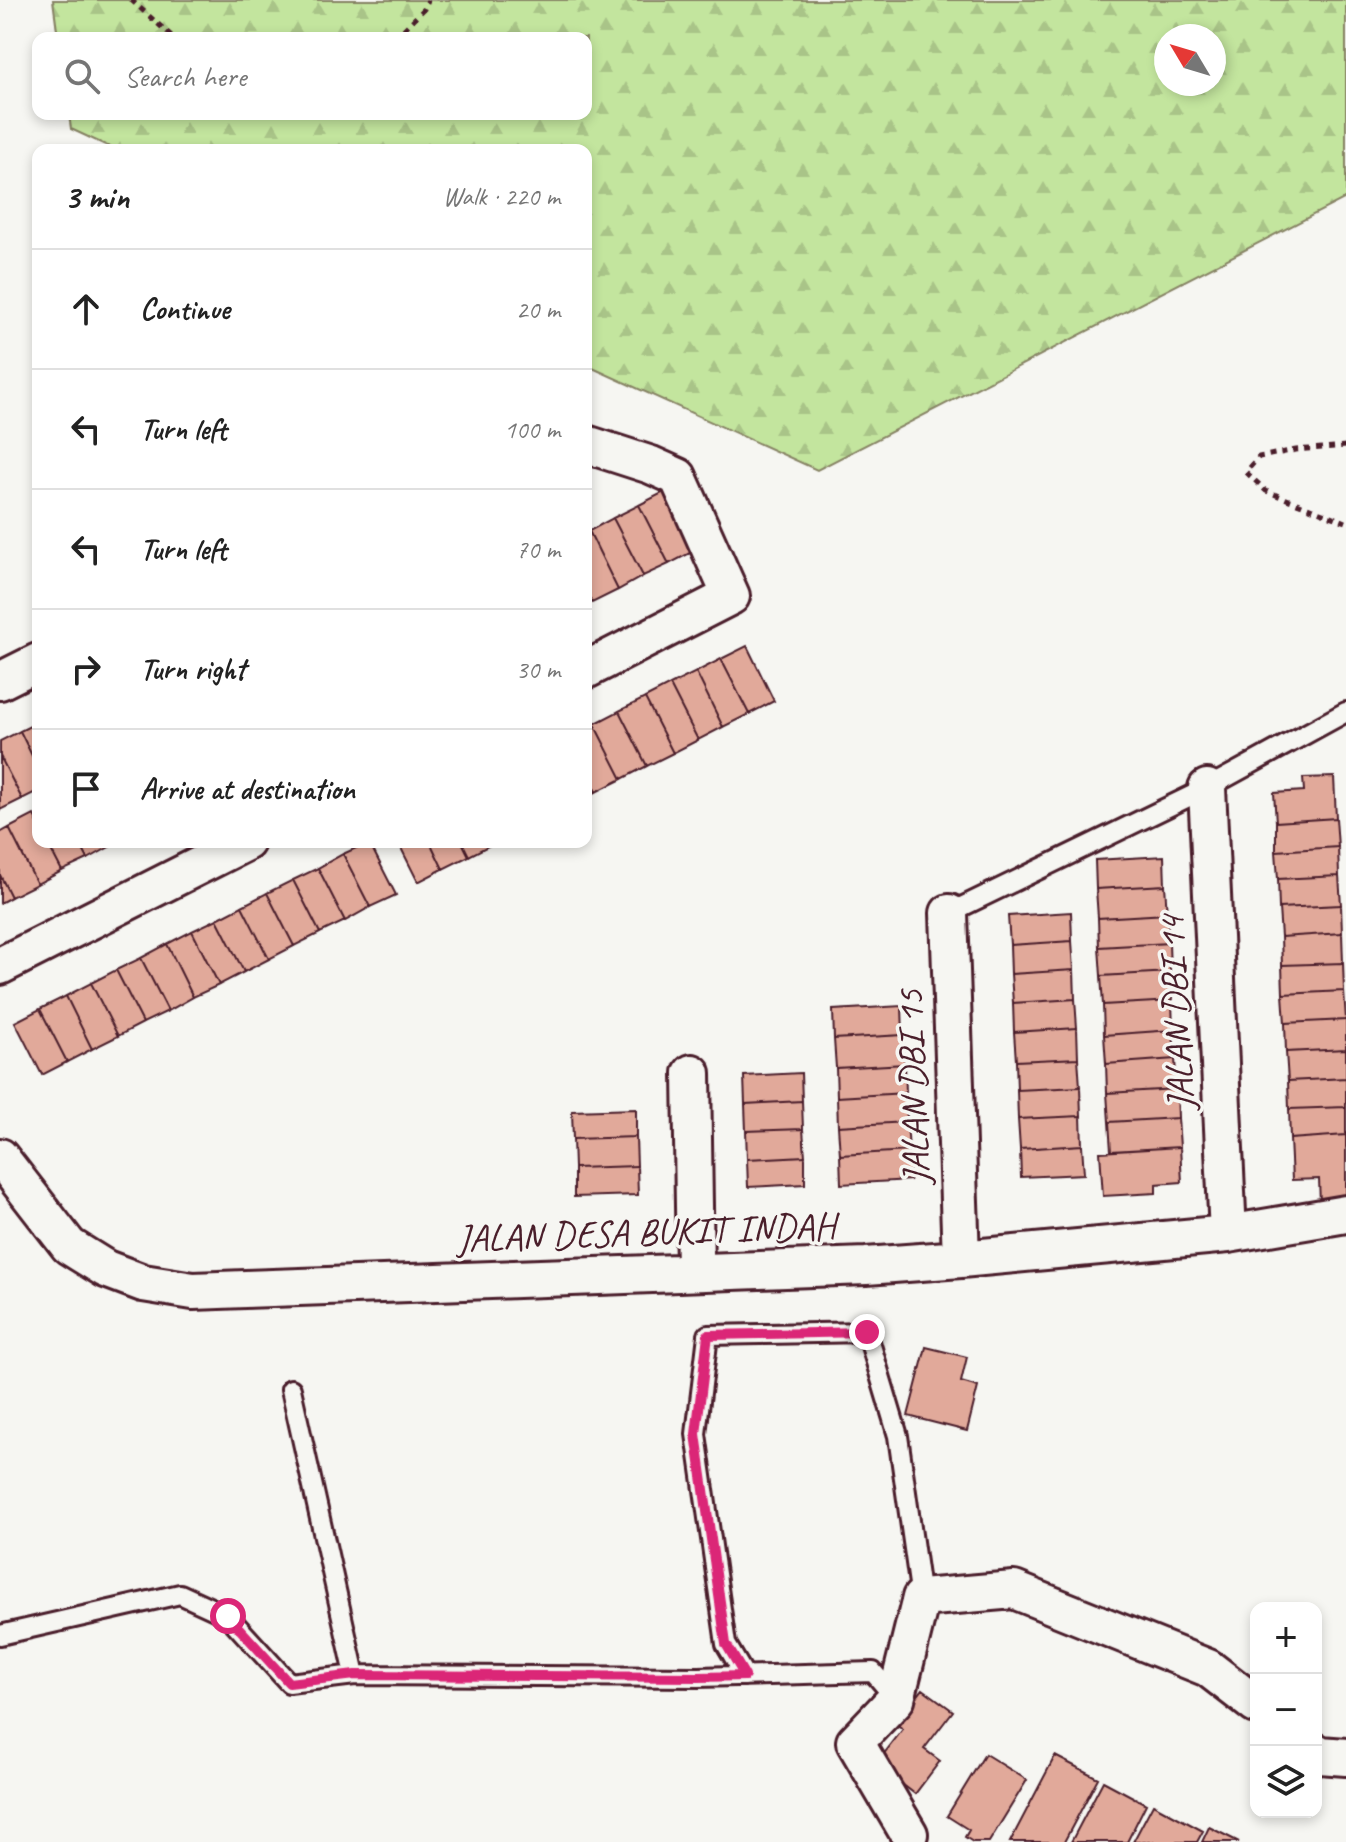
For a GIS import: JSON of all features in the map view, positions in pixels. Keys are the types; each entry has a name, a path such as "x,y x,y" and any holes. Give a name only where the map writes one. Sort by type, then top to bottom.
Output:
{"street":[{"path":"592,446 678,477 731,596 592,667"},
{"path":"0,681 32,665"},
{"name":"JALAN DBI 14","path":"1207,788 1228,1234"},
{"path":"0,966 234,848"},
{"name":"JALAN DBI 15","path":"949,913 961,1259"},
{"path":"692,1073 695,1272"},
{"name":"JALAN DESA BUKIT INDAH","path":"0,1157 69,1246 106,1269 143,1283 193,1291 866,1266 1228,1234 1346,1214"},
{"path":"907,1839 855,1742 896,1699 921,1598 1014,1590 1208,1668 1250,1700"},
{"path":"1322,1755 1346,1757"}],"lane":[{"path":"949,913 1207,788 1346,712"},
{"path":"745,1676 726,1644 696,1434 708,1335 867,1332 898,1436 921,1598"},
{"path":"291,1389 355,1675"},
{"path":"0,1635 180,1594 228,1616 289,1683 355,1675 683,1677 873,1672 896,1699"}],"path":[{"path":"131,0 167,32"},
{"path":"401,32 424,9 428,0"},
{"path":"1346,446 1259,457 1246,472 1266,491 1346,522"}],"green space":[{"path":"53,0 1346,0 1346,198 817,470 592,368 592,144 103,144 71,129 70,120 592,120 592,32 57,32"}],"building":[{"path":"664,492 694,551 669,564 639,505"},
{"path":"639,505 669,564 643,576 613,518"},
{"path":"613,518 643,576 618,590 592,537 592,529"},
{"path":"592,537 618,590 592,603"},
{"path":"747,646 774,701 749,714 721,659"},
{"path":"721,659 749,714 723,727 696,672"},
{"path":"696,672 723,727 698,740 670,685"},
{"path":"670,685 698,740 673,753 645,698"},
{"path":"645,698 673,753 647,766 619,711"},
{"path":"619,711 647,766 622,779 594,724"},
{"path":"32,725 32,756 20,731"},
{"path":"592,725 622,779 596,792 592,784"},
{"path":"20,731 32,756 32,794 22,799 0,756 0,741"},
{"path":"0,756 22,799 0,810"},
{"path":"1334,777 1336,818 1276,822 1274,793 1304,791 1303,778"},
{"path":"32,816 32,848 50,848 62,871 37,884 9,828"},
{"path":"1336,818 1338,847 1276,851 1276,822"},
{"path":"9,828 37,884 11,897 0,875 0,833"},
{"path":"1338,847 1339,876 1278,879 1276,851"},
{"path":"50,848 82,848 88,859 62,871"},
{"path":"82,848 108,848 88,859"},
{"path":"356,848 372,848 396,895 370,907 343,854"},
{"path":"401,848 433,848 443,869 418,882"},
{"path":"433,848 465,848 469,856 443,869"},
{"path":"465,848 484,848 469,856"},
{"path":"343,854 370,907 345,921 318,868"},
{"path":"1164,856 1165,885 1096,889 1095,860"},
{"path":"318,868 345,921 320,933 293,880"},
{"path":"0,875 11,897 0,903"},
{"path":"1339,876 1341,905 1279,908 1278,879"},
{"path":"293,880 320,933 294,946 267,893"},
{"path":"1165,885 1167,914 1098,918 1096,889"},
{"path":"267,893 294,946 269,959 242,906"},
{"path":"1341,905 1342,933 1281,937 1279,908"},
{"path":"242,906 269,959 244,972 217,919"},
{"path":"1071,912 1072,941 1010,945 1008,916"},
{"path":"1167,914 1169,943 1099,947 1098,918"},
{"path":"217,919 244,972 219,985 192,931"},
{"path":"192,931 219,985 193,997 167,944"},
{"path":"1342,933 1343,963 1282,965 1281,937"},
{"path":"1072,941 1074,970 1011,974 1010,945"},
{"path":"1169,943 1170,972 1101,976 1099,947"},
{"path":"167,944 193,997 168,1011 141,958"},
{"path":"141,958 168,1011 143,1023 116,970"},
{"path":"1343,963 1344,991 1283,994 1282,965"},
{"path":"116,970 143,1023 118,1036 91,983"},
{"path":"1074,970 1075,999 1013,1003 1011,974"},
{"path":"1170,972 1172,1001 1103,1005 1101,976"},
{"path":"91,983 118,1036 92,1049 66,996"},
{"path":"1344,991 1346,1020 1285,1023 1283,994"},
{"path":"66,996 92,1049 67,1062 40,1009"},
{"path":"1075,999 1077,1028 1014,1032 1013,1003"},
{"path":"1172,1001 1173,1030 1104,1035 1103,1005"},
{"path":"902,1006 903,1035 834,1039 833,1010"},
{"path":"40,1009 67,1062 42,1075 15,1022"},
{"path":"1346,1020 1346,1049 1286,1052 1285,1023"},
{"path":"1077,1028 1078,1058 1016,1061 1014,1032"},
{"path":"1173,1030 1175,1059 1106,1064 1104,1035"},
{"path":"903,1035 905,1064 836,1068 834,1039"},
{"path":"1346,1049 1346,1078 1288,1081 1286,1052"},
{"path":"1078,1058 1080,1087 1017,1090 1016,1061"},
{"path":"1175,1059 1177,1089 1107,1093 1106,1064"},
{"path":"905,1064 906,1093 837,1097 836,1068"},
{"path":"801,1073 802,1101 745,1104 744,1076"},
{"path":"1346,1078 1346,1107 1289,1109 1288,1081"},
{"path":"1080,1087 1081,1116 1018,1119 1017,1090"},
{"path":"1177,1089 1178,1118 1109,1122 1107,1093"},
{"path":"906,1093 907,1122 838,1126 837,1097"},
{"path":"802,1101 803,1129 746,1131 745,1104"},
{"path":"1346,1107 1346,1135 1290,1139 1289,1109"},
{"path":"636,1109 636,1137 573,1139 572,1111"},
{"path":"1081,1116 1082,1145 1020,1149 1018,1119"},
{"path":"1178,1118 1180,1147 1111,1151 1109,1122"},
{"path":"907,1122 909,1151 840,1155 838,1126"},
{"path":"803,1129 805,1156 747,1159 746,1131"},
{"path":"1346,1135 1346,1201 1320,1203 1319,1179 1292,1180 1290,1139"},
{"path":"636,1137 637,1166 574,1168 573,1139"},
{"path":"1082,1145 1084,1174 1021,1177 1020,1149"},
{"path":"1180,1147 1182,1182 1156,1184 1156,1193 1103,1196 1100,1152"},
{"path":"909,1151 911,1180 841,1184 840,1155"},
{"path":"805,1156 805,1184 748,1187 747,1159"},
{"path":"637,1166 638,1195 574,1197 574,1168"},
{"path":"926,1347 967,1357 961,1382 978,1387 967,1431 908,1416"},
{"path":"923,1689 953,1711 924,1749 940,1761 915,1794 876,1764 903,1729 896,1724"},
{"path":"985,1754 1027,1780 989,1842 973,1842 965,1837 969,1830 947,1816"},
{"path":"1055,1756 1098,1778 1064,1842 1010,1842"},
{"path":"1103,1781 1146,1804 1127,1842 1071,1842"},
{"path":"1153,1804 1203,1831 1197,1842 1133,1842"},
{"path":"1209,1827 1239,1842 1202,1842"}],"route":[{"path":"228,1616 289,1683 355,1675 745,1676 726,1644 696,1434 708,1335 867,1332"}]}
